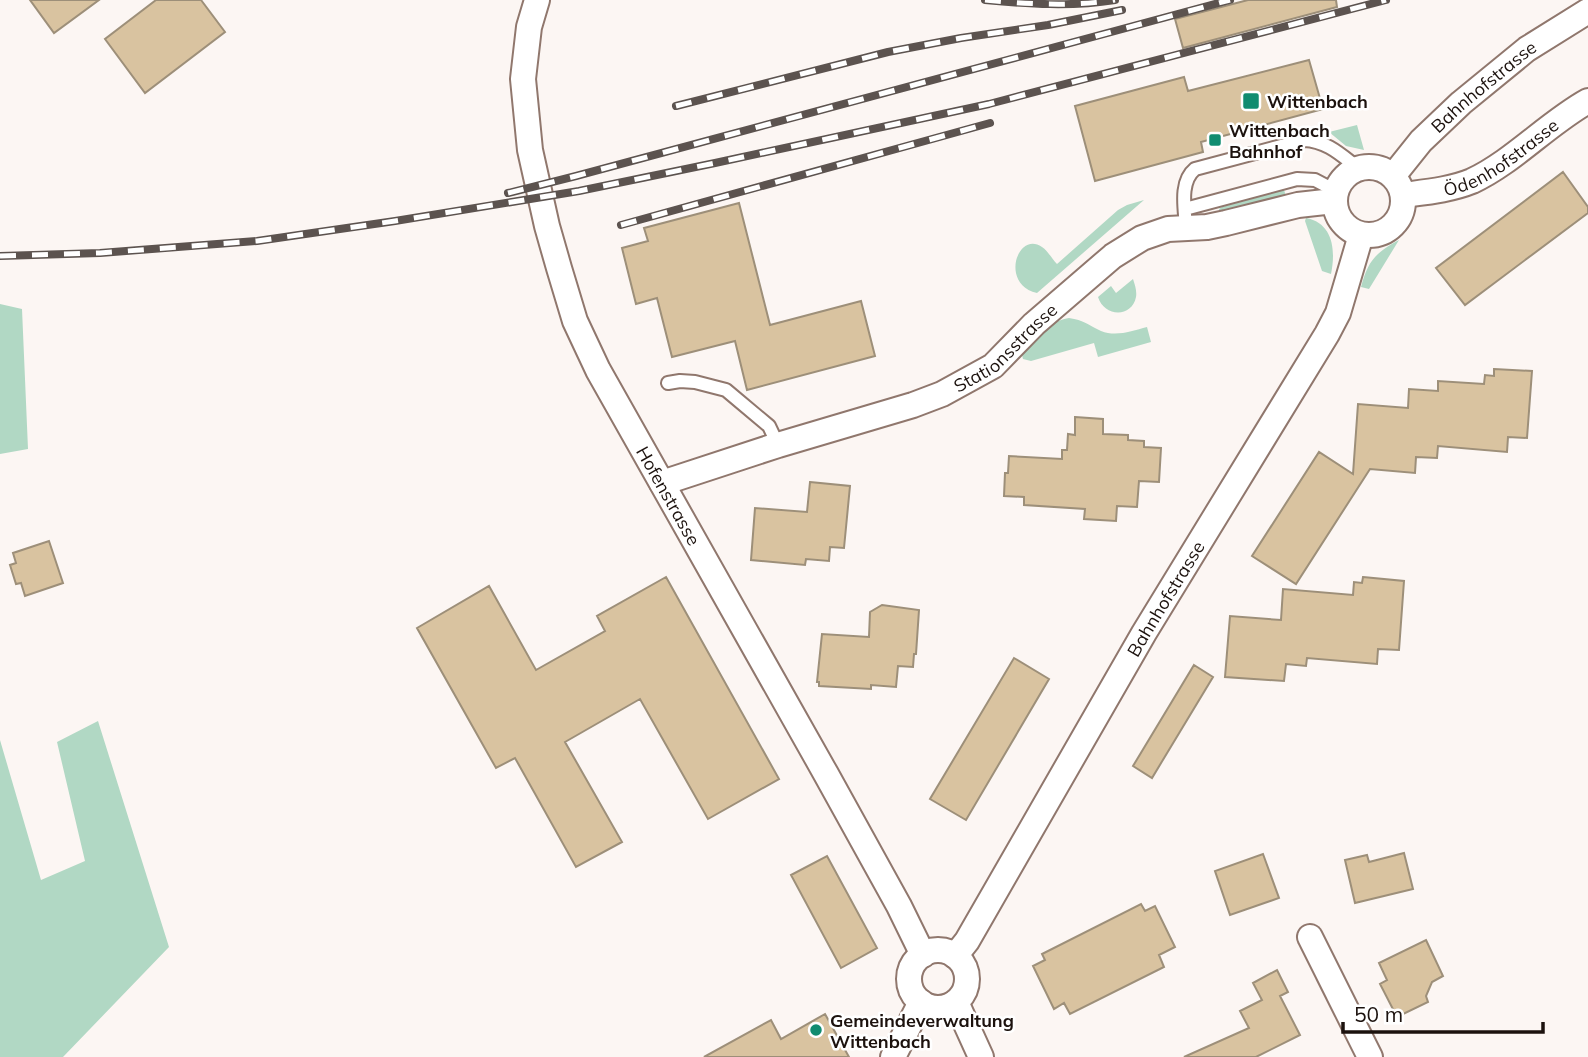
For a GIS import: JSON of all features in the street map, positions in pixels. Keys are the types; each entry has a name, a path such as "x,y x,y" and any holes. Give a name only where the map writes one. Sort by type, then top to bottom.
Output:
{"street":[{"name":"Hofenstrasse","path":"537,0 529,27 523,79 530,150 547,226 575,321 597,370 872,858 922,955"},
{"name":"Bahnhofstrasse","path":"1398,185 1421,141 1461,103 1527,49 1588,11"},
{"name":"Ödenhofstrasse","path":"1398,185 1444,189 1471,181 1491,170 1588,101"},
{"path":"1377,167 1398,185 1403,204 1401,214 1396,223 1380,234 1361,235 1350,230 1336,213 1335,196 1340,181 1358,168 1377,167"},
{"name":"Stationsstrasse","path":"662,483 942,394 993,366 1034,324 1126,246 1186,218 1207,227 1335,196"},
{"name":"Bahnhofstrasse","path":"956,956 1143,633 1327,334 1338,313 1361,235"},
{"path":"1310,937 1370,1057"},
{"path":"938,950 956,956 965,969 967,979 962,995 948,1007 929,1007 920,1002 911,987 910,978 916,961 922,955 938,950"},
{"path":"893,1057 920,1002"},
{"path":"956,1002 981,1057"}],"lane":[{"path":"1186,218 1186,184 1195,169 1304,140 1315,140 1332,148 1358,168"},
{"path":"668,383 695,382 726,390 769,426 778,445"}],"green space":[{"path":"1357,125 1364,150 1346,146 1329,132"},
{"path":"1284,190 1286,196 1228,212 1219,211 1222,207"},
{"path":"1144,200 1037,293 1025,288 1018,280 1016,260 1026,246 1033,244 1042,247 1057,264 1118,210"},
{"path":"1306,218 1322,225 1327,232 1333,256 1331,274 1322,271"},
{"path":"1399,240 1369,289 1361,287 1374,259"},
{"path":"1133,279 1136,297 1129,309 1124,312 1112,311 1101,304 1098,297 1111,286 1116,293"},
{"path":"0,304 22,309 28,449 0,454"},
{"path":"1069,318 1112,333 1147,327 1151,342 1098,357 1094,343 1031,361 1023,359 1021,351 1049,326"},
{"path":"98,721 169,947 63,1057 0,1057 0,740 41,880 85,861 57,742"}],"building":[{"path":"30,0 99,0 54,33"},
{"path":"156,0 201,0 225,32 145,93 105,39"},
{"path":"1248,0 1336,0 1337,7 1183,48 1175,19"},
{"path":"1309,60 1323,109 1201,142 1203,152 1095,181 1075,106 1184,77 1188,91"},
{"path":"1563,172 1588,207 1588,213 1465,305 1436,268"},
{"path":"739,203 770,325 861,301 875,356 747,390 735,341 672,357 657,298 636,304 622,248 648,241 644,228"},
{"path":"1494,369 1532,371 1527,438 1508,437 1507,452 1438,446 1437,458 1416,457 1415,473 1370,469 1296,584 1252,556 1319,452 1353,474 1358,404 1408,408 1409,389 1438,391 1438,381 1484,384 1485,375 1494,376"},
{"path":"1075,417 1103,419 1103,434 1128,435 1128,440 1144,441 1144,447 1161,448 1159,482 1139,481 1137,507 1117,506 1116,521 1084,519 1085,509 1024,505 1024,497 1004,496 1009,456 1062,459 1062,450 1067,450 1068,434 1075,435"},
{"path":"810,482 850,486 844,548 830,547 829,561 806,559 805,565 751,560 755,508 807,512"},
{"path":"49,541 63,583 25,596 21,583 16,584 10,565 16,563 13,553"},
{"path":"666,577 779,779 708,819 640,699 565,742 622,842 576,867 515,758 496,768 417,628 489,586 536,670 605,631 597,616"},
{"path":"1363,577 1404,581 1399,650 1378,649 1377,664 1307,658 1306,666 1286,664 1284,681 1225,677 1230,616 1281,620 1283,589 1353,595 1354,582 1362,583"},
{"path":"882,605 919,610 913,667 898,666 896,687 871,685 871,689 819,686 817,682 822,634 869,637 870,612"},
{"path":"1014,658 1049,679 966,820 930,799"},
{"path":"1194,665 1213,677 1152,778 1133,766"},
{"path":"1404,853 1413,889 1355,903 1345,860 1367,855 1369,862"},
{"path":"1263,854 1279,898 1230,915 1215,871"},
{"path":"827,856 877,948 841,968 791,875"},
{"path":"1141,904 1145,911 1155,906 1175,947 1159,955 1164,967 1070,1014 1064,1003 1054,1009 1033,966 1045,960 1042,954"},
{"path":"1426,940 1443,976 1432,982 1426,996 1428,1002 1397,1017 1380,984 1387,980 1379,963"},
{"path":"1277,970 1288,992 1280,996 1300,1035 1256,1057 1184,1057 1249,1028 1240,1011 1262,1000 1253,983"},
{"name":"Gemeindeverwaltung Wittenbach","path":"825,1014 849,1057 704,1057 771,1020 781,1039"}],"railway":[{"path":"985,0 1034,4 1115,0"},
{"path":"508,193 1230,0"},
{"path":"0,256 100,253 257,241 579,191 989,104 1386,0"},
{"path":"676,106 888,52 1122,10"},
{"path":"621,225 990,123"}],"place":[{"name":"Wittenbach","path":"1251,101"},
{"name":"Wittenbach Bahnhof","path":"1215,140"},
{"name":"Gemeindeverwaltung Wittenbach","path":"816,1030"}]}
